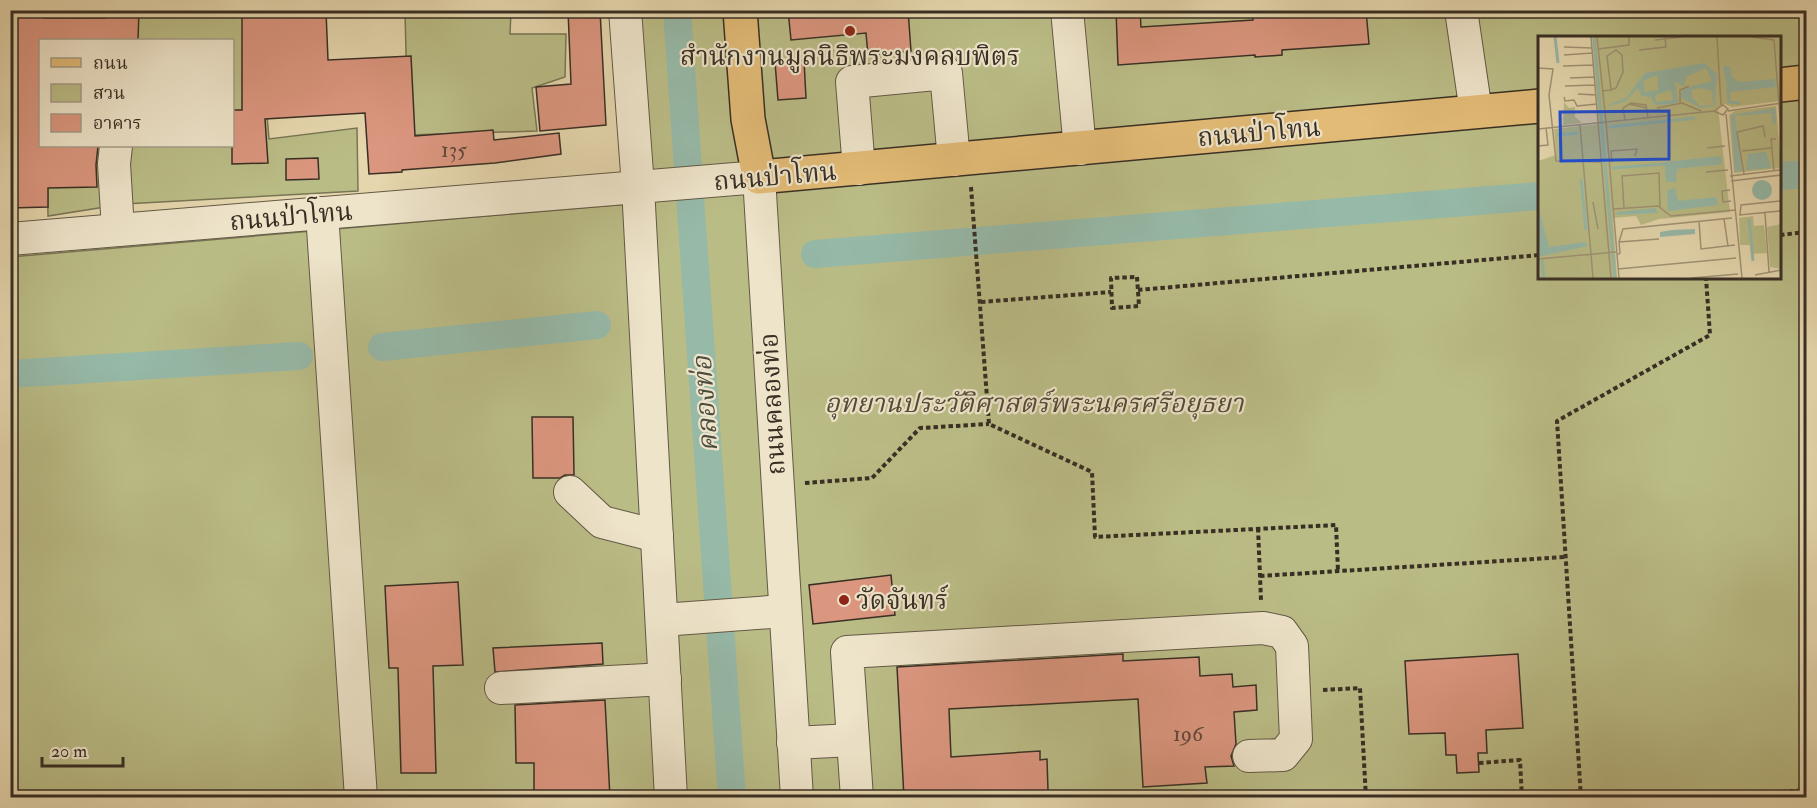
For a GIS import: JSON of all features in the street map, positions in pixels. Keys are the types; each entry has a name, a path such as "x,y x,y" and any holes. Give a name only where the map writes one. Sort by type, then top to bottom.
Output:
{"main road":[{"name":"ถนนคลองท่อ","path":"740,10 748,119 745,179"},
{"path":"1781,85 1806,82"},
{"name":"ถนนป่าโทน","path":"745,179 1538,106"}],"street":[{"path":"625,10 645,186 657,536 669,620 664,679 671,798"},
{"path":"1067,10 1080,149"},
{"path":"1461,10 1476,112"},
{"path":"859,169 852,82 946,73 954,160"},
{"path":"116,147 114,164 118,230"},
{"name":"ถนนป่าโทน","path":"10,239 745,179"},
{"name":"ถนนคลองท่อ","path":"745,179 777,485 776,612 794,743 797,798"},
{"path":"322,213 361,798"},
{"path":"570,492 602,522 657,536"},
{"path":"669,620 776,612"},
{"path":"857,798 847,652 1263,628 1282,632 1292,646 1296,739 1282,754 1249,756"},
{"path":"501,688 664,679"},
{"path":"794,743 853,740"}],"path":[{"path":"974,218 989,424"},
{"path":"1781,235 1806,232"},
{"path":"1138,290 1538,255"},
{"path":"1137,277 1139,306 1113,308 1112,292 1111,278 1137,277"},
{"path":"1581,798 1557,421 1710,335 1706,279"},
{"path":"981,302 1112,292"},
{"path":"777,485 872,478 920,428 989,424 1092,472 1095,537 1336,525 1338,571"},
{"path":"1258,528 1263,628"},
{"path":"1260,576 1565,557"},
{"path":"1294,692 1360,688 1366,798"},
{"path":"1479,763 1520,760 1522,798"},
{"path":"1707,798 1806,790"}],"green space":[{"path":"44,11 247,11 242,81 265,92 269,139 357,128 358,191 124,204 48,216 47,147 234,147 234,39 45,39"},
{"path":"405,11 511,11 510,34 566,34 565,77 532,88 537,131 408,135"},
{"name":"อุทยานประวัติศาสตร์พระนครศรีอยุธยา","path":"639,11 1806,11 1806,797 11,797 10,257 651,202"}],"building":[{"path":"10,10 44,10 44,18 105,18 106,10 139,10 138,39 39,39 39,147 98,147 97,187 48,188 48,207 10,208"},
{"path":"568,10 600,10 606,125 540,131 536,87 571,84"},
{"name":"สำนักงานมูลนิธิพระมงคลบพิตร","path":"788,10 908,10 911,51 868,55 866,33 791,40"},
{"path":"1116,10 1140,10 1141,27 1253,20 1252,12 1279,11 1280,16 1366,10 1369,44 1282,50 1282,55 1118,65"},
{"path":"326,11 328,60 411,56 415,136 493,130 494,140 559,133 561,154 495,163 369,174 365,113 265,119 268,163 232,164 234,110 242,110 242,15"},
{"path":"804,60 806,98 778,100 775,62"},
{"path":"318,158 319,179 286,180 286,159"},
{"path":"532,417 573,417 574,475 565,475 560,478 533,478"},
{"path":"891,575 895,615 813,624 809,585"},
{"path":"458,582 463,665 433,666 436,773 401,773 398,668 389,668 385,586"},
{"path":"602,643 603,664 495,672 493,648"},
{"path":"1123,654 1123,661 1199,657 1200,676 1232,674 1233,687 1256,685 1257,710 1234,712 1236,744 1231,756 1234,766 1205,767 1207,783 1143,787 1138,699 949,709 951,757 1040,751 1040,760 1047,759 1048,791 1010,793 1011,798 904,798 897,667"},
{"path":"1518,654 1523,728 1486,730 1487,753 1478,753 1479,772 1457,773 1456,755 1446,755 1445,733 1409,734 1405,661"},
{"path":"605,700 610,798 534,798 534,763 516,763 515,705"}],"waterway":[{"name":"คลองท่อ","path":"677,10 732,798"},
{"path":"1781,176 1806,174"},
{"path":"815,254 1538,196"},
{"path":"382,347 597,325"},
{"path":"10,374 299,356"}],"place":[{"name":"สำนักงานมูลนิธิพระมงคลบพิตร","path":"850,31"},
{"name":"วัดจันทร์","path":"844,600"}]}
